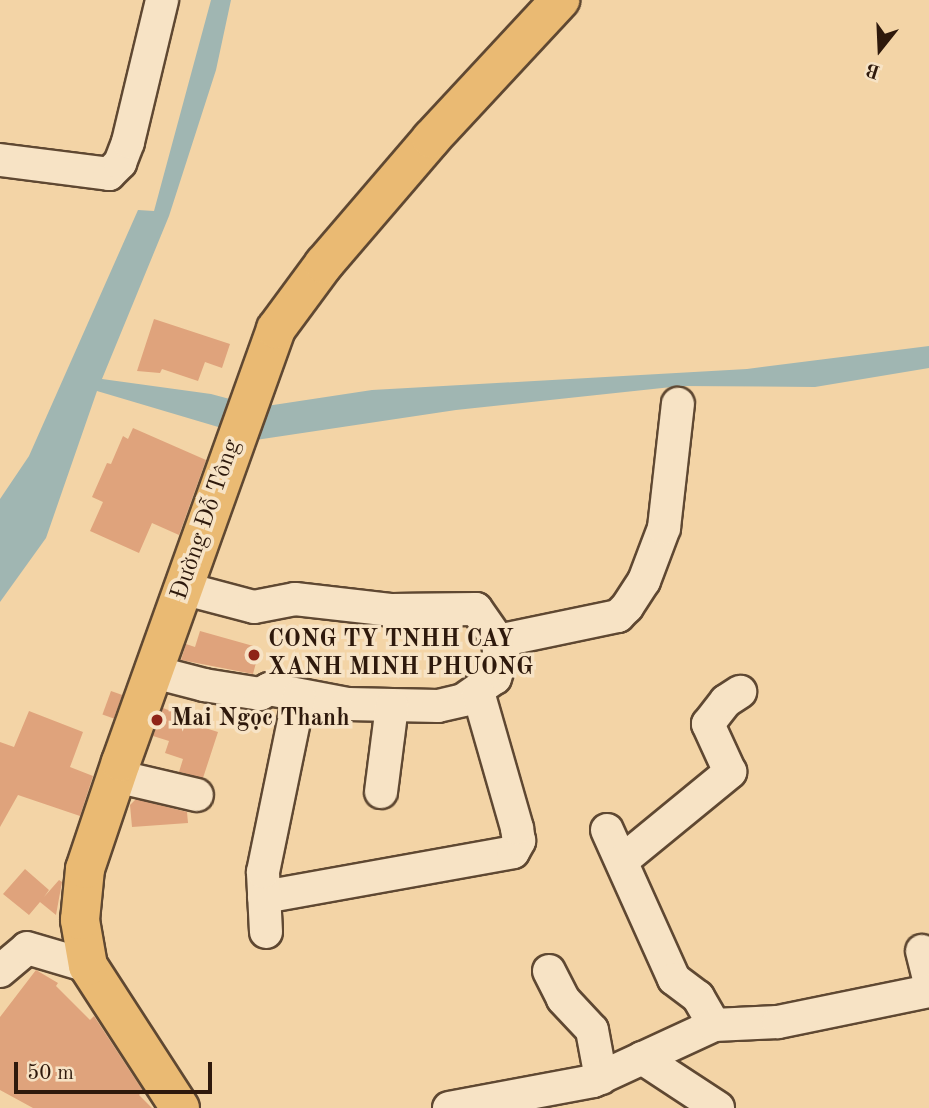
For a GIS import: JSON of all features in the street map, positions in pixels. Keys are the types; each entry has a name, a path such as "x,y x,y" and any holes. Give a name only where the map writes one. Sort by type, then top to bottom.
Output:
{"main road":[{"name":"Đường Đỗ Tông","path":"180,1108 88,966 80,920 85,869 116,776 276,329 324,264 431,139 560,0"}],"street":[{"path":"0,160 108,174 120,163 128,142 162,0"},
{"path":"498,641 618,616 627,607 644,581 664,527 678,404"},
{"path":"154,672 204,685 260,694 269,689 392,705 438,706 478,692 495,678 500,663 498,641 476,608 392,610 295,599 254,607 182,588"},
{"path":"264,897 513,852 519,841 517,828 478,692"},
{"path":"623,860 730,772 708,724 726,701 740,692"},
{"path":"266,932 263,872 299,695"},
{"path":"381,792 392,705"},
{"path":"116,776 197,795"},
{"path":"607,830 623,860 629,887 674,979 698,997 714,1025"},
{"path":"0,971 27,947 88,966"},
{"path":"549,971 563,999 592,1030 601,1078"},
{"path":"449,1108 546,1100 601,1078 714,1025 778,1022 929,991"},
{"path":"642,1058 718,1108"}],"water":[{"path":"211,0 231,0 216,70 169,216 102,379 211,394 260,407 372,390 747,369 929,346 929,368 815,387 681,386 456,410 249,441 225,429 97,391 46,538 0,602 0,499 29,456 138,210 154,211"}],"building":[{"path":"154,319 230,344 222,368 205,362 198,381 162,369 160,373 137,371"},
{"path":"133,428 206,460 179,535 152,523 139,553 90,531 103,502 92,497 123,436 128,439"},
{"path":"200,631 260,648 253,674 181,660 186,644 195,647"},
{"path":"111,691 122,695 114,719 102,714"},
{"path":"163,708 179,714 177,719 218,732 203,778 179,772 183,759 165,753 169,741 153,736"},
{"path":"29,711 83,732 70,767 93,776 80,816 18,795 0,827 0,742 14,747"},
{"path":"136,799 187,812 188,823 132,827 130,805"},
{"path":"25,869 49,890 44,897 59,880 62,882 56,915 40,902 29,915 3,894"},
{"path":"36,970 58,983 56,986 90,1020 94,1016 143,1091 139,1095 152,1108 33,1108 0,1090 0,1017"}],"place":[{"name":"CONG TY TNHH CAY XANH MINH PHUONG","path":"254,655"},
{"name":"Mai Ngọc Thanh","path":"157,720"}]}
